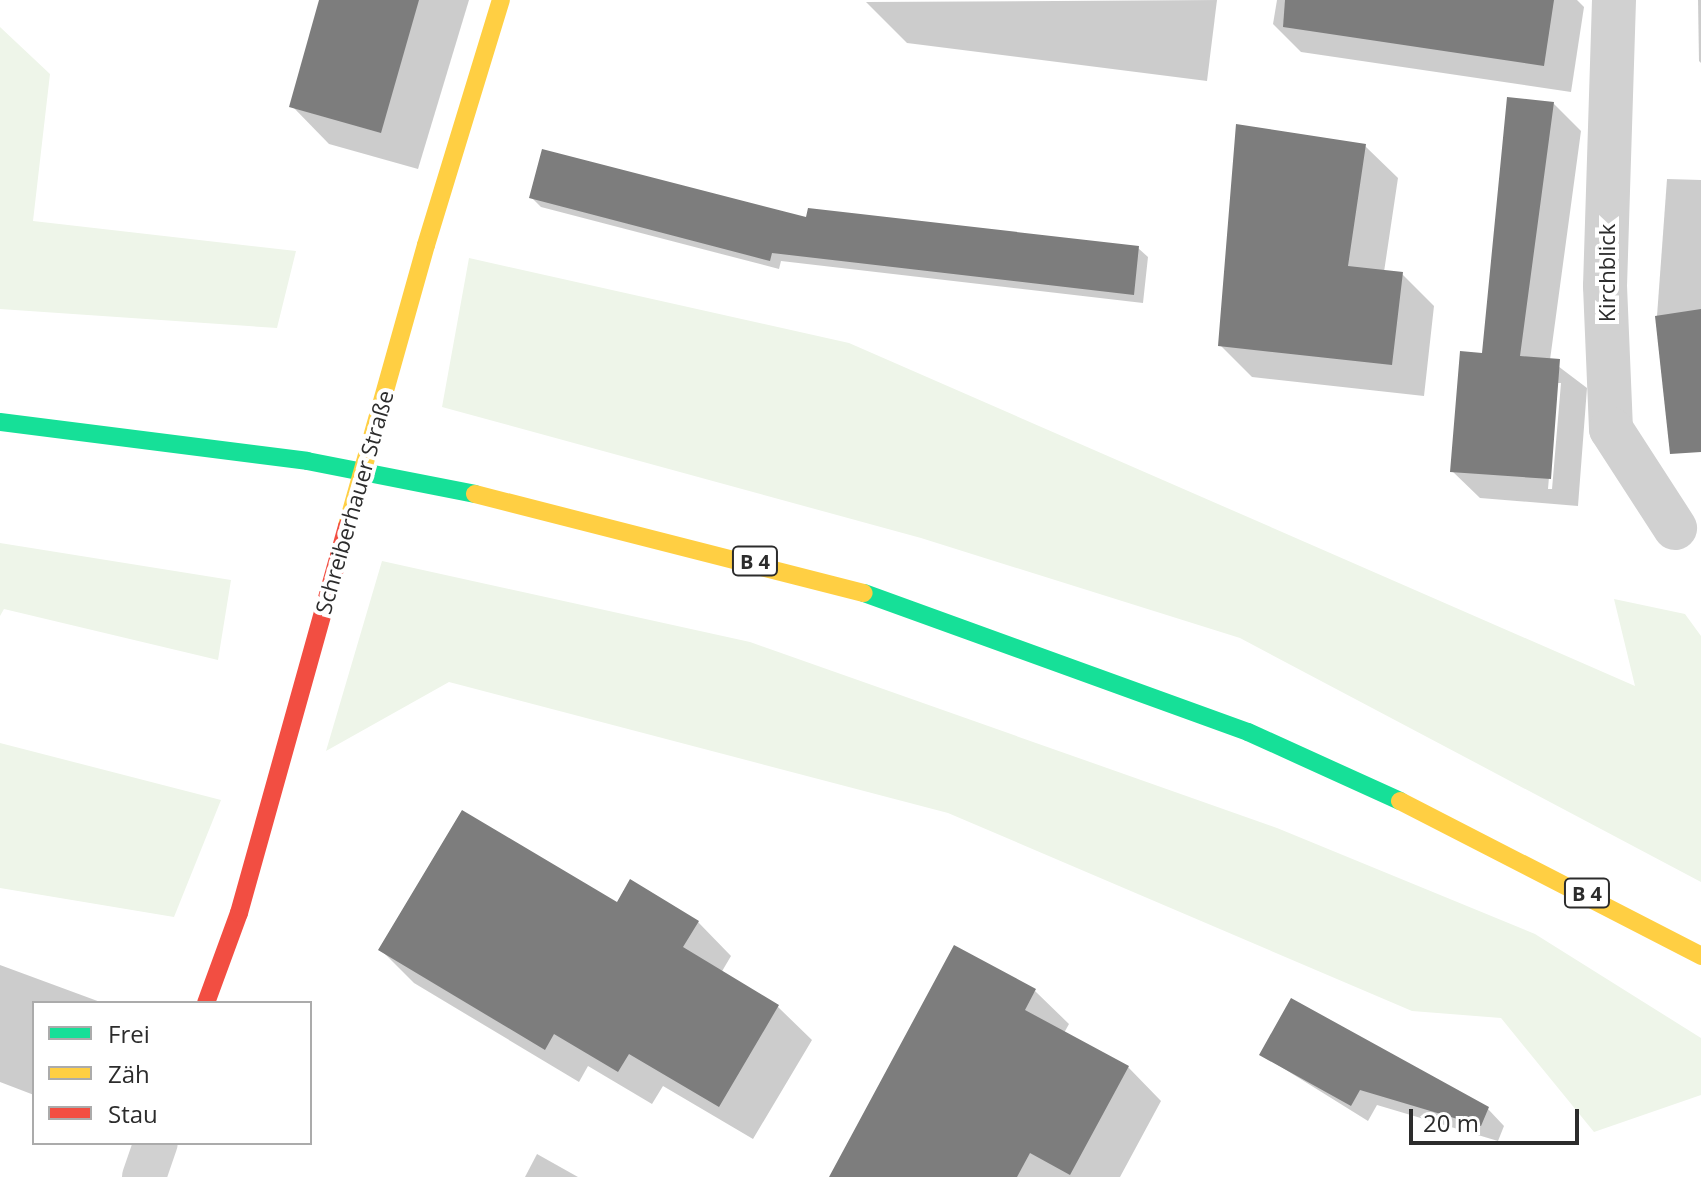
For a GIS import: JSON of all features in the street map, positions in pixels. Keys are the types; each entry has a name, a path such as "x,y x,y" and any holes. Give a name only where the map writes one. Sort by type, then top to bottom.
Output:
{"main road":[{"name":"Schreiberhauer Straße","path":"207,1001 239,913 426,245 501,0"},
{"name":"B 4","path":"0,422 292,459 463,491 616,524 882,597 1248,732 1472,834 1701,956"}],"street":[{"name":"Kirchblick","path":"1614,0 1605,286 1611,429 1675,528"},
{"path":"144,1177 155,1145"}],"shaded area":[{"path":"0,27 50,74 33,221 296,251 277,328 0,309"},
{"path":"469,258 849,343 1635,686 1614,599 1685,614 1701,636 1701,882 1240,638 921,538 442,407"},
{"path":"0,543 231,580 218,660 4,609 0,616"},
{"path":"382,561 750,642 1277,828 1535,934 1701,1038 1701,1095 1594,1132 1501,1018 1412,1011 948,813 449,682 326,751"},
{"path":"0,743 221,800 174,917 0,888"}],"building":[{"path":"319,0 419,0 381,133 289,107"},
{"path":"1285,0 1554,0 1544,66 1283,27"},
{"path":"1507,97 1554,102 1520,356 1560,359 1551,479 1450,472 1460,351 1482,353"},
{"path":"1236,124 1366,144 1348,266 1403,272 1392,365 1218,346"},
{"path":"542,149 806,217 808,208 1139,246 1134,295 772,253 770,261 529,198"},
{"path":"1701,309 1701,452 1670,454 1655,316"},
{"path":"462,810 617,902 630,879 699,921 683,947 779,1005 719,1107 629,1054 618,1072 554,1034 545,1050 378,950"},
{"path":"954,945 1036,989 1025,1010 1129,1066 1070,1175 1030,1153 1017,1177 829,1177"},
{"path":"1291,998 1489,1107 1481,1126 1360,1090 1351,1106 1259,1055"}],"traffic: fast":[{"path":"0,422 307,461 475,494"},
{"path":"864,593 1248,732 1400,801"}],"traffic: slow":[{"path":"426,245 501,0"},
{"path":"347,526 426,245"},
{"path":"475,494 864,593"},
{"path":"1400,801 1701,956"}],"traffic: jam":[{"path":"239,913 347,526"},
{"path":"207,1001 239,913"}]}
